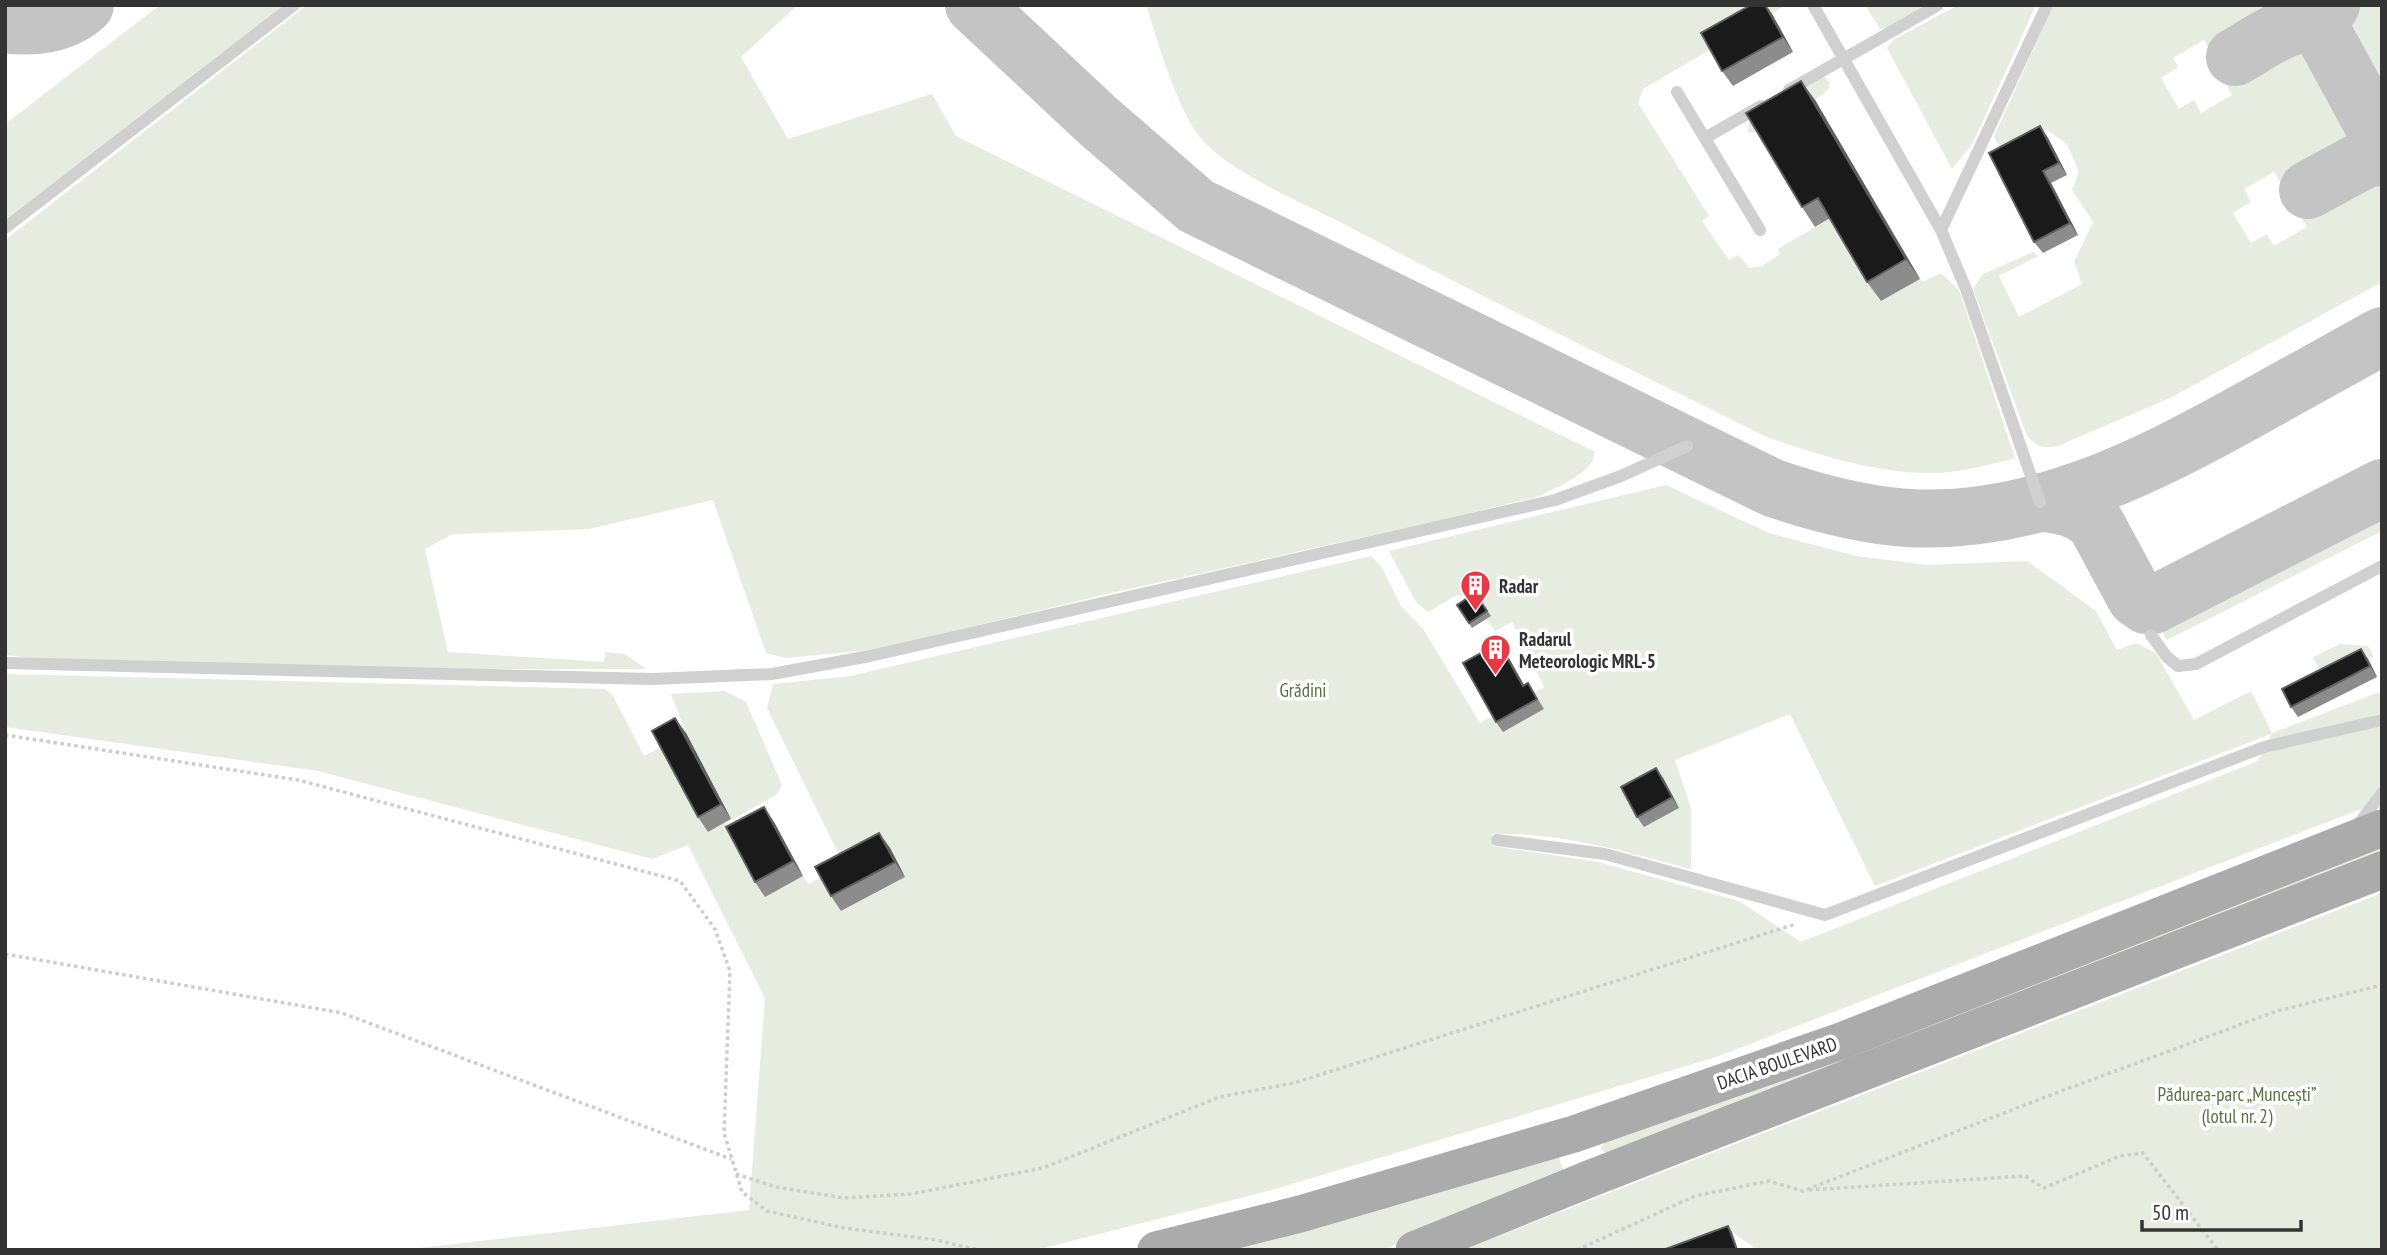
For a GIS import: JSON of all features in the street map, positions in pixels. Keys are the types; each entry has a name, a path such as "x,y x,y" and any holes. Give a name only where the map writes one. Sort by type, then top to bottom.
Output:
{"main road":[{"name":"DACIA BOULEVARD","path":"1157,1250 1300,1214 1574,1134 1841,1041 2382,828"},
{"name":"DACIA BOULEVARD","path":"1414,1250 1589,1179 2382,870"},
{"path":"1574,1134 1589,1179"}],"lane":[{"path":"5,228 294,5"},
{"path":"1813,5 1941,230 1966,289 2040,502"},
{"path":"1705,138 1938,5"},
{"path":"1941,230 2047,5"},
{"path":"1677,92 1760,230"},
{"path":"5,663 652,679 772,674 883,653 1555,500 1621,476 1687,446"},
{"path":"2151,635 2166,657 2178,666 2196,664 2382,566"},
{"path":"1497,840 1605,854 1825,915 2264,747 2382,720"},
{"path":"2339,846 2371,810 2382,793"}],"path":[{"path":"5,735 298,780 680,881 715,929 730,971 724,1133 742,1192 767,1211 844,1228 937,1240 978,1250"},
{"path":"735,1174 776,1187 844,1198 911,1194 1043,1168 1219,1097 1294,1083 1825,915"},
{"path":"5,954 342,1013 731,1159"},
{"path":"1803,1191 2048,1096 2277,1012 2382,985"},
{"path":"1577,1250 1695,1196 1769,1181 1803,1191 2025,1176 2044,1188 2120,1156 2143,1153 2218,1250"}],"green space":[{"path":"160,5 285,5 5,222 5,124"},
{"path":"307,5 798,5 741,57 788,139 932,94 956,136 1595,452 1592,462 1566,483 1539,496 1111,593 879,649 786,658 766,653 713,500 589,529 453,534 425,549 448,652 604,662 605,652 625,654 646,669 394,669 48,660 5,655 5,240"},
{"path":"1146,5 1786,5 1643,89 1638,103 1709,216 1702,221 1729,260 1738,255 1750,268 1762,266 1780,254 1778,249 1832,217 1881,301 1920,279 1923,282 1941,273 1959,290 2015,458 1952,472 1910,472 1848,462 1769,438 1271,188 1217,154 1195,130 1177,96"},
{"path":"1865,5 1927,5 1880,29"},
{"path":"1958,5 2036,5 1973,143 1952,169 1887,48 1893,40"},
{"path":"2053,5 2272,5 2280,18 2230,47 2225,40 2209,49 2204,40 2173,58 2178,67 2161,78 2179,109 2194,100 2201,113 2232,95 2226,84 2244,73 2241,68 2292,39 2295,44 2305,38 2316,56 2321,54 2360,121 2353,125 2362,141 2351,147 2354,153 2304,182 2299,175 2282,185 2274,172 2244,189 2251,202 2233,213 2251,243 2267,234 2274,246 2307,227 2301,217 2316,208 2313,203 2364,173 2368,179 2380,173 2382,282 2170,398 2060,445 2046,447 2038,445 2027,436 1973,289 1983,274 2033,252 2038,256 1999,276 2019,317 2082,284 2074,262 2093,222 2072,190 2079,172 2067,144 2047,130 2002,151 1994,137"},
{"path":"2356,5 2382,5 2381,109 2342,42 2349,37 2339,22 2349,16 2347,11"},
{"path":"1825,77 1830,83 1828,90 1815,100 1760,133 1748,132 1749,120 1817,79"},
{"name":"Grădini","path":"1666,485 1769,533 1856,556 1927,565 2027,561 2096,611 2117,650 2136,643 2156,653 2194,720 2251,691 2272,733 2382,691 2382,801 1716,1057 1272,1190 1036,1250 402,1250 749,1210 765,998 688,845 652,859 318,771 5,727 5,674 606,689 613,696 644,756 663,746 708,832 726,822 765,896 803,876 808,884 822,877 842,911 905,877 844,865 767,708 773,684 850,676 1371,556 1381,566 1401,606 1423,629 1480,723 1544,687 1512,622 1495,631 1486,619 1491,616 1479,598 1457,595 1428,612 1416,602 1389,551","holes":["1790,714 1875,886 2271,734 2258,761 1801,942 1739,901 1598,862 1493,846 1492,834 1568,840 1691,869 1691,808 1675,760"]},
{"path":"2382,514 2382,531 2167,640 2162,632 2165,625"},
{"path":"2340,644 2368,646 2374,657 2368,659 2366,653 2320,672 2313,657"},
{"path":"725,691 746,702 782,785 777,794 732,820 686,733 671,694"},
{"path":"2382,841 2382,856 1613,1157 1600,1149 1610,1135"},
{"name":"Pădurea-parc „Muncești” (lotul nr. 2)","path":"2382,893 2382,1250 1758,1250 1732,1232 1681,1250 1462,1250"},
{"path":"1557,1154 1566,1176 1382,1250 1216,1250"}],"building":[{"path":"1751,5 1765,5 1783,37 1722,71 1701,33"},
{"path":"1801,81 1906,259 1867,282 1818,198 1802,207 1746,113"},
{"path":"2040,126 2059,163 2043,171 2070,223 2034,242 1989,153"},
{"name":"Radar","path":"1475,593 1487,611 1469,623 1457,605"},
{"path":"1499,643 1523,686 1528,683 1537,699 1496,722 1463,663"},
{"path":"2361,649 2370,666 2291,707 2282,689"},
{"path":"675,718 721,804 698,817 652,731"},
{"path":"1656,768 1672,797 1637,817 1621,787"},
{"path":"764,807 793,861 755,882 726,827"},
{"path":"879,833 895,862 831,896 815,867"},
{"path":"1728,1226 1737,1250 1663,1250"}],"taxiway":[{"path":"5,24 47,24 67,17 85,5"},
{"path":"974,5 1097,120 1196,206 1773,488 1839,508 1908,518 1954,518 2042,503 2084,489 2167,453 2382,336"},
{"path":"2331,5 2319,22 2321,29 2382,141"},
{"path":"2235,57 2290,27 2312,25 2321,29"},
{"path":"2308,190 2367,158 2382,157"},
{"path":"2040,502 2070,508 2084,514 2096,524 2136,598 2146,605 2153,605 2382,488"}],"place":[{"name":"Radar","path":"1476,613"},
{"name":"Radarul Meteorologic MRL-5","path":"1496,677"}]}
